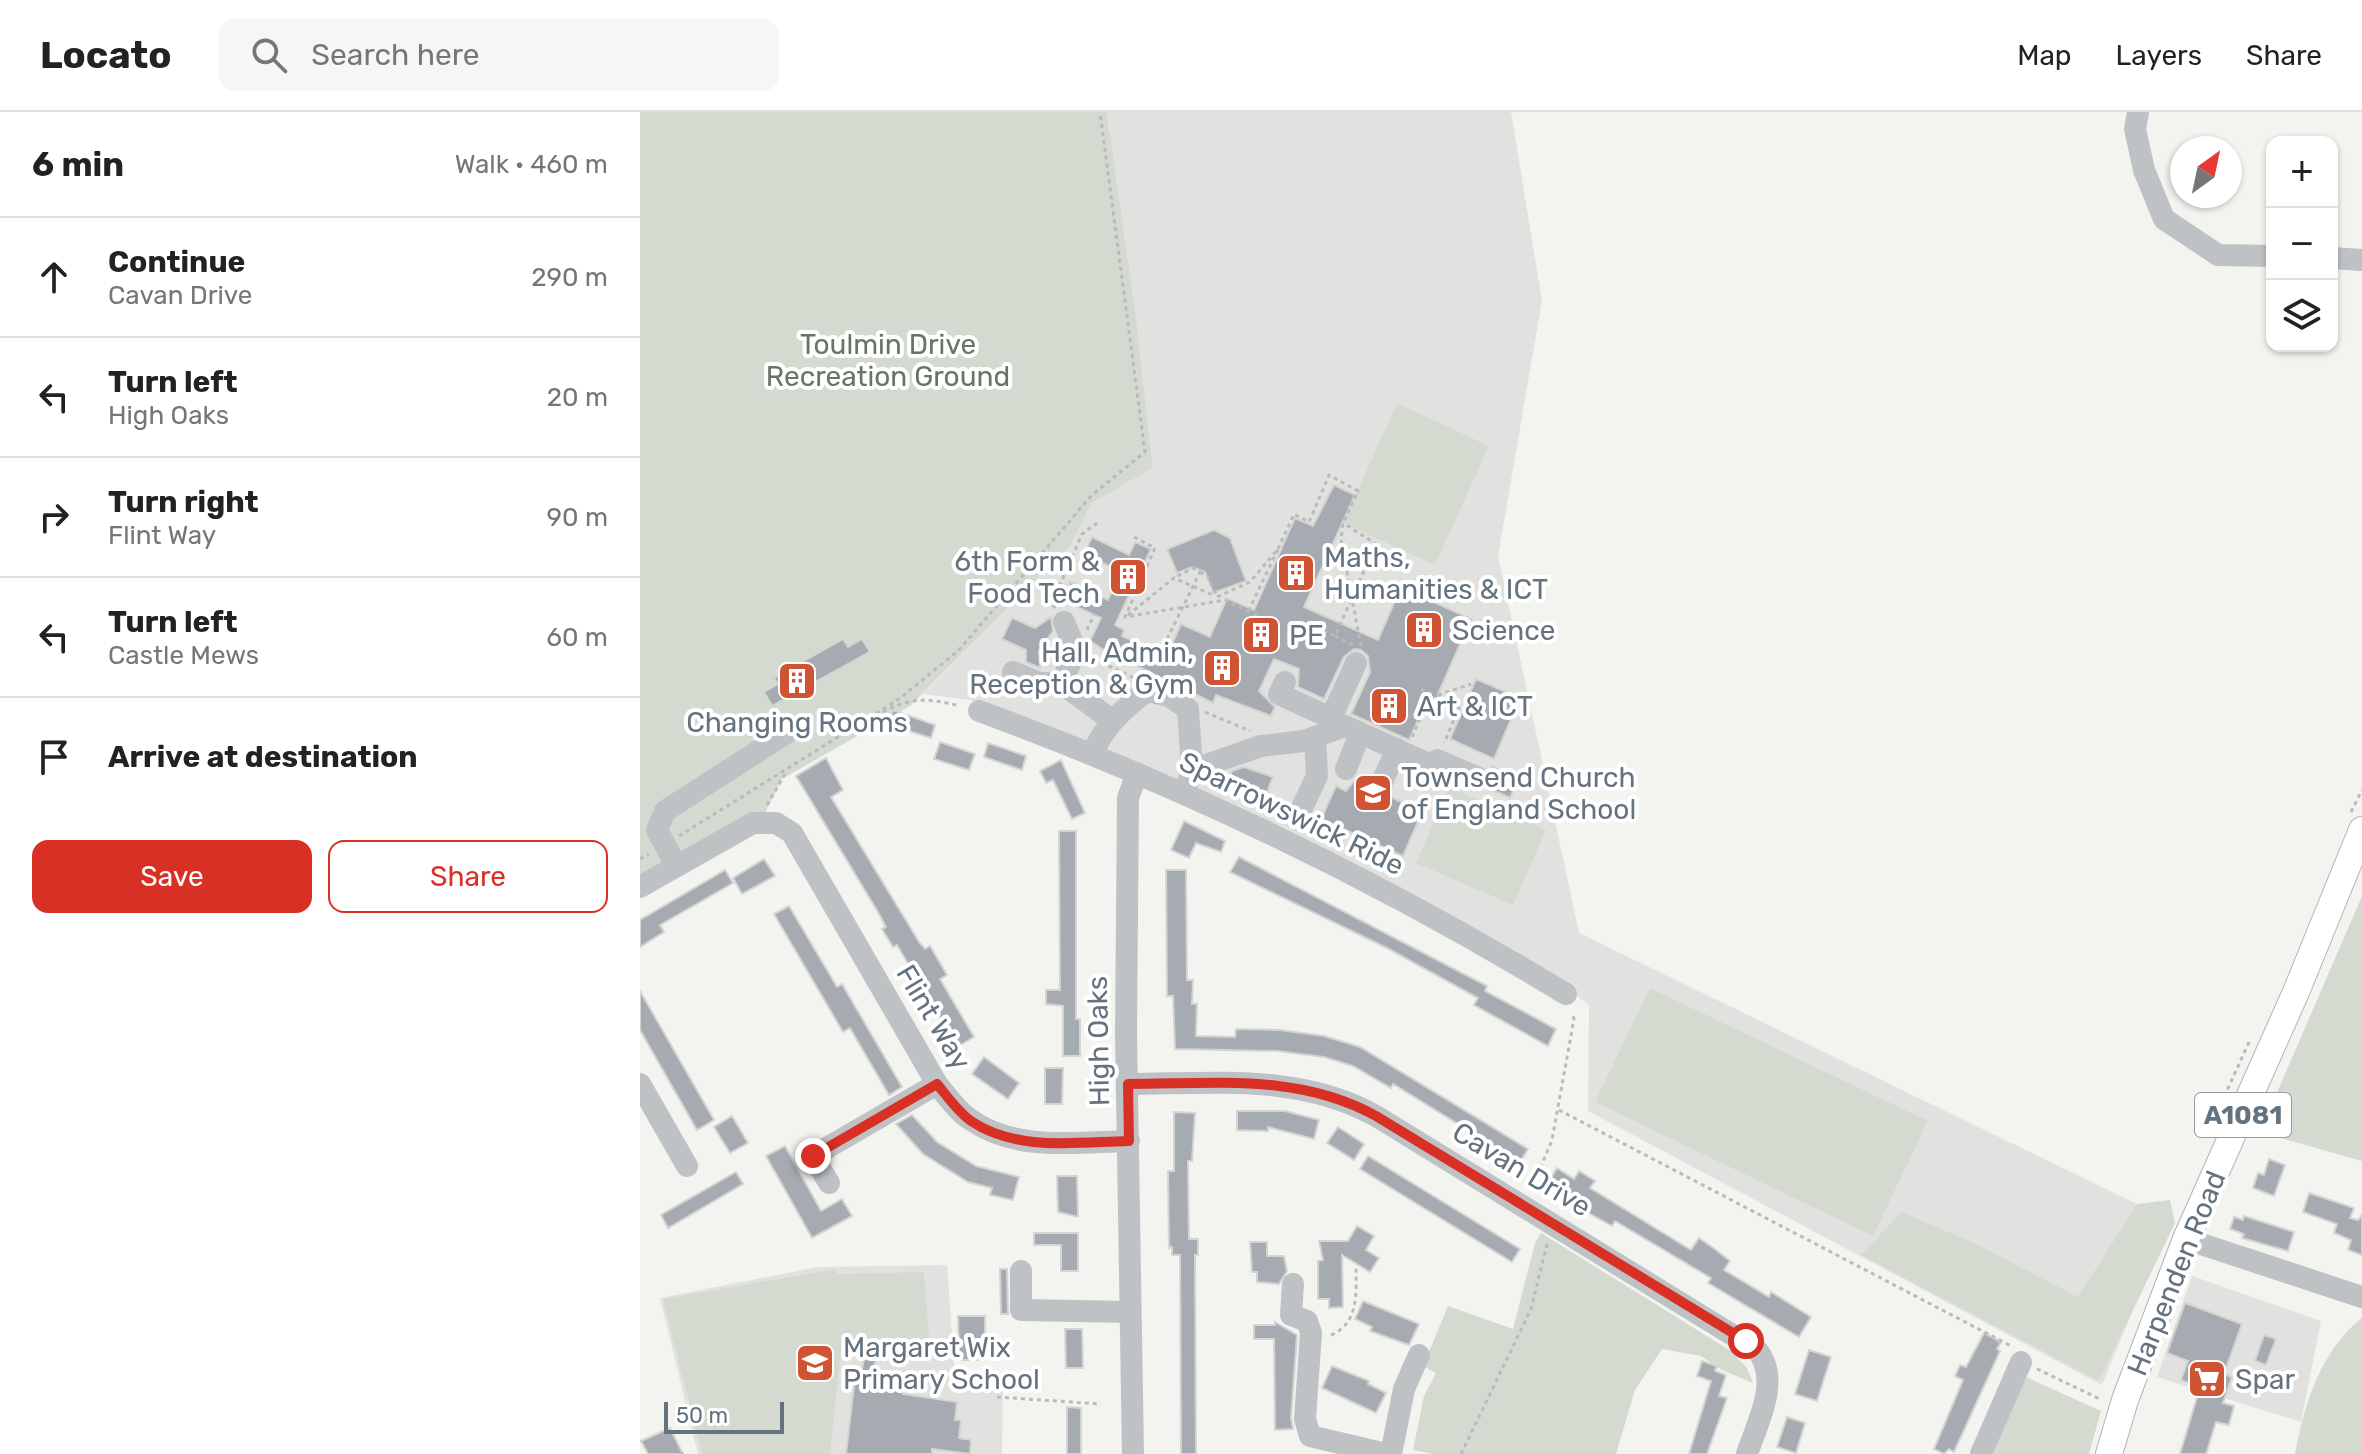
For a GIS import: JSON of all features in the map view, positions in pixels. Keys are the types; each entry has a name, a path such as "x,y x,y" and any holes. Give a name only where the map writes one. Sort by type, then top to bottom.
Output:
{"main road":[{"name":"Harpenden Road","path":"2109,1454 2125,1400 2186,1239 2296,992 2362,830"}],"street":[{"path":"2138,112 2135,129 2144,170 2164,219 2218,255 2266,256"},
{"path":"2338,258 2362,260"},
{"path":"1061,683 1076,651 1064,622"},
{"path":"1297,818 1317,776 1327,728 1356,663"},
{"path":"1013,672 1039,683 1061,683 1113,721"},
{"path":"1285,682 1279,694 1327,728"},
{"path":"1093,753 1113,721 1147,691 1169,696 1188,709 1192,770 1183,793"},
{"name":"Sparrowswick Ride","path":"979,711 1093,753 1375,884 1566,994"},
{"path":"1192,770 1261,746 1345,726 1402,748 1433,766 1437,760 1479,778"},
{"path":"676,865 657,830 665,811 788,732"},
{"path":"1346,769 1360,733"},
{"path":"1381,784 1402,748"},
{"name":"High Oaks","path":"1133,1454 1129,1312 1128,798 1137,773"},
{"path":"640,887 756,823"},
{"name":"Flint Way","path":"756,823 776,823 792,833 937,1084 969,1120 1005,1138 1046,1143 1129,1141"},
{"path":"640,1084 687,1166"},
{"path":"829,1183 813,1156 937,1084"},
{"name":"Cavan Drive","path":"1128,1084 1296,1086 1336,1096 1376,1116 1757,1350 1767,1365 1769,1382 1747,1454"},
{"path":"2186,1239 2362,1297"},
{"path":"1021,1271 1021,1310 1129,1312"},
{"path":"1293,1284 1291,1315 1307,1321 1311,1333 1306,1445 1326,1443 1388,1454 1404,1389 1419,1355"},
{"path":"1981,1454 2021,1362"}],"path":[{"path":"665,844 899,699 958,651 1092,495 1145,452 1100,112"},
{"path":"1248,612 1294,514 1309,522 1329,475 1358,491 1343,523 1341,539 1361,650 1301,622"},
{"path":"1064,622 1052,603 1082,534 1100,521"},
{"path":"1335,636 1376,544 1343,523"},
{"path":"1125,617 1155,548 1134,537"},
{"path":"1217,597 1250,582 1278,549"},
{"path":"1125,617 1174,578 1193,568 1208,576 1217,597"},
{"path":"1167,639 1200,572"},
{"path":"1174,578 1258,616"},
{"path":"1125,617 1225,600"},
{"path":"1438,695 1471,684"},
{"path":"1421,689 1459,708 1437,760"},
{"path":"1402,748 1430,694"},
{"path":"756,823 782,776 902,701 935,699 979,711"},
{"path":"1523,1205 1538,1179 1559,1110 1574,1019 1566,994"},
{"path":"1559,1110 2017,1349 2021,1362 2106,1402"},
{"path":"1461,1454 1531,1309 1552,1223"},
{"path":"1311,1333 1333,1335 1351,1317 1356,1302 1356,1265"},
{"path":"997,1397 1101,1404"}],"shaded area":[{"name":"Townsend Church of England School","path":"1107,112 1511,112 1542,301 1498,556 1579,933 2170,1220 2102,1385 1588,1111 1589,1005 1559,982 1091,745 970,700 923,694 1070,546 1092,503 1153,468 1136,316"},
{"name":"Margaret Wix Primary School","path":"947,1265 955,1377 1003,1377 1002,1454 698,1454 660,1298 818,1267"},
{"path":"2192,1276 2321,1321 2301,1422 2157,1377"}],"green space":[{"name":"Toulmin Drive Recreation Ground","path":"640,112 1107,112 1136,316 1153,468 1092,503 1070,546 910,706 782,779 765,813 640,881"},
{"path":"1397,403 1489,446 1435,565 1343,523"},
{"path":"1449,787 1546,830 1513,905 1416,863"},
{"path":"2362,896 2362,1161 2260,1132"},
{"path":"1650,988 1928,1121 1873,1236 1595,1102"},
{"path":"2170,1200 2175,1223 2099,1381 1861,1255 1901,1212 1974,1243 2078,1297 2137,1204"},
{"path":"1541,1233 1731,1351 1747,1368 1753,1383 1722,1370 1701,1356 1662,1349 1635,1390 1616,1454 1433,1454 1413,1450 1424,1396 1436,1373 1423,1366 1448,1306 1513,1329 1535,1243"},
{"name":"Margaret Wix Primary School","path":"836,1269 837,1274 924,1272 929,1338 902,1346 861,1344 846,1358 841,1349 830,1454 702,1454 663,1299"},
{"path":"2362,1318 2362,1454 2295,1454 2316,1379 2336,1346"},
{"path":"2026,1377 2101,1411 2089,1454 1993,1454"}],"building":[{"path":"1334,485 1355,495 1304,607 1378,640 1401,587 1471,619 1436,699 1429,696 1409,740 1351,714 1370,672 1368,656 1361,650 1354,649 1344,657 1324,699 1298,687 1299,669 1274,659 1259,691 1275,707 1271,716 1216,695 1213,703 1104,650 1090,641 1101,618 1064,601 1070,582 1108,600 1121,572 1084,554 1092,537 1129,555 1135,542 1151,549 1115,625 1124,630 1122,636 1152,650 1155,645 1169,651 1181,624 1210,637 1227,598 1254,610 1295,518 1313,526"},
{"path":"1214,530 1230,538 1246,581 1213,593 1205,572 1192,567 1177,573 1167,549"},
{"path":"1051,617 1053,631 1039,651 1040,668 1026,662 1026,650 1002,639 1012,618 1035,628"},
{"name":"Changing Rooms","path":"843,639 848,647 862,639 870,652 772,706 764,692 778,684 774,678"},
{"path":"1476,679 1520,698 1494,759 1450,739"},
{"path":"893,710 935,725 931,738 888,724"},
{"path":"940,742 975,754 969,770 934,759"},
{"path":"988,743 1026,756 1022,770 984,757"},
{"path":"826,758 843,790 831,797 919,942 925,949 930,946 947,975 940,979 974,1037 957,1047 897,945 893,947 882,929 886,927 878,912 796,776"},
{"path":"1061,760 1085,813 1072,819 1053,780 1046,783 1040,771"},
{"path":"1492,766 1519,778 1510,798 1488,788 1492,783"},
{"path":"1244,767 1273,777 1266,795 1228,782 1232,771"},
{"path":"1354,781 1367,787 1376,797 1388,796 1402,802 1398,813 1418,822 1403,856 1321,819 1336,786 1346,791"},
{"path":"1184,821 1225,841 1221,852 1196,843 1189,858 1171,850"},
{"path":"1059,831 1076,831 1076,1019 1080,1019 1080,1056 1063,1056 1063,1006 1046,1004 1046,990 1060,990"},
{"path":"1239,857 1487,986 1485,991 1556,1029 1548,1046 1474,1005 1478,998 1387,948 1230,872"},
{"path":"764,859 775,876 742,894 733,878"},
{"path":"725,870 733,883 660,925 664,932 640,947 640,920"},
{"path":"1166,870 1186,870 1187,980 1193,980 1192,1004 1197,1004 1196,1036 1235,1037 1236,1029 1280,1030 1324,1036 1360,1047 1528,1149 1520,1162 1393,1084 1391,1088 1353,1066 1324,1057 1278,1051 1175,1049 1173,996 1167,996"},
{"path":"789,906 837,987 842,984 902,1087 889,1095 850,1028 843,1032 774,914"},
{"path":"640,991 714,1120 697,1130 640,1030"},
{"path":"984,1057 1019,1083 1008,1099 972,1074"},
{"path":"1045,1068 1063,1068 1062,1104 1045,1104"},
{"path":"1237,1111 1285,1111 1319,1120 1314,1139 1268,1127 1268,1131 1237,1130"},
{"path":"1174,1112 1195,1113 1192,1161 1188,1161 1189,1239 1198,1239 1198,1255 1195,1255 1196,1454 1181,1454 1180,1255 1172,1255 1172,1247 1169,1248 1168,1171 1174,1171"},
{"path":"912,1115 937,1142 976,1166 1019,1177 1013,1200 990,1195 992,1188 968,1182 923,1154 896,1124"},
{"path":"732,1116 748,1143 730,1153 714,1127"},
{"path":"1338,1127 1364,1144 1354,1160 1327,1143"},
{"path":"785,1146 821,1211 842,1199 852,1216 812,1238 766,1156"},
{"path":"1368,1156 1520,1249 1512,1262 1360,1169"},
{"path":"2269,1159 2285,1165 2274,1196 2253,1188 2258,1173 2264,1175"},
{"path":"1557,1168 1574,1179 1579,1171 1595,1181 1590,1188 1691,1250 1699,1238 1712,1247 1730,1261 1724,1270 1769,1297 1771,1292 1811,1317 1799,1337 1708,1283 1711,1278 1615,1221 1612,1226 1565,1200 1547,1185"},
{"path":"736,1172 743,1184 668,1228 661,1215"},
{"path":"1057,1176 1077,1176 1078,1217 1058,1212"},
{"path":"2309,1193 2354,1208 2350,1218 2358,1220 2362,1215 2362,1255 2348,1250 2351,1240 2334,1233 2337,1224 2303,1212"},
{"path":"2244,1216 2294,1232 2288,1251 2242,1238 2244,1234 2230,1229 2234,1217 2243,1220"},
{"path":"1357,1226 1374,1236 1366,1250 1379,1258 1370,1272 1342,1255 1343,1307 1329,1308 1329,1299 1318,1299 1318,1261 1323,1260 1319,1241 1348,1241"},
{"path":"1034,1233 1078,1233 1078,1271 1061,1271 1061,1245 1034,1245"},
{"path":"1250,1242 1267,1242 1267,1256 1284,1256 1287,1271 1279,1284 1257,1282 1257,1272 1252,1272"},
{"path":"1000,1269 1007,1269 1008,1314 1001,1314"},
{"path":"1363,1301 1419,1324 1409,1345 1370,1331 1372,1327 1355,1319"},
{"path":"2185,1303 2242,1324 2224,1374 2232,1377 2223,1403 2234,1406 2229,1425 2216,1422 2206,1454 2180,1454 2200,1387 2181,1380 2188,1361 2167,1353"},
{"path":"958,1316 985,1316 985,1360 959,1360"},
{"path":"1275,1322 1297,1335 1291,1418 1293,1429 1275,1430 1274,1339 1254,1339 1254,1325 1275,1325"},
{"path":"1065,1329 1082,1329 1083,1368 1066,1368"},
{"path":"1984,1333 2001,1342 1997,1349 2000,1351 1954,1452 1949,1449 1944,1454 1934,1449 1963,1380 1955,1376 1960,1365 1966,1367"},
{"path":"2264,1335 2276,1339 2266,1365 2255,1361"},
{"path":"866,1344 877,1345 874,1371 888,1374 887,1379 904,1383 903,1394 957,1402 955,1420 961,1420 959,1438 971,1440 970,1454 932,1449 932,1454 846,1454 856,1369 862,1370"},
{"path":"1809,1350 1831,1357 1817,1401 1795,1394"},
{"path":"1702,1361 1717,1366 1715,1371 1726,1375 1719,1396 1727,1398 1707,1454 1689,1454 1711,1381 1697,1376"},
{"path":"1332,1366 1369,1381 1368,1384 1386,1393 1376,1413 1322,1388"},
{"path":"1067,1407 1081,1408 1081,1454 1067,1454"},
{"path":"1787,1417 1805,1423 1796,1453 1777,1447"},
{"path":"670,1428 683,1454 648,1454 641,1441"}],"place":[{"name":"Maths, Humanities & ICT","path":"1296,573"},
{"name":"6th Form & Food Tech","path":"1128,577"},
{"name":"Science","path":"1424,630"},
{"name":"PE","path":"1261,635"},
{"name":"Hall, Admin, Reception & Gym","path":"1222,668"},
{"name":"Changing Rooms","path":"797,681"},
{"name":"Art & ICT","path":"1389,706"},
{"name":"Townsend Church of England School","path":"1373,793"},
{"name":"Margaret Wix Primary School","path":"815,1363"},
{"name":"Spar","path":"2207,1379"}],"route":[{"path":"813,1156 937,1084 969,1120 1005,1138 1046,1143 1129,1141 1128,1084 1264,1084 1317,1090 1357,1105 1376,1116 1746,1341"}]}
